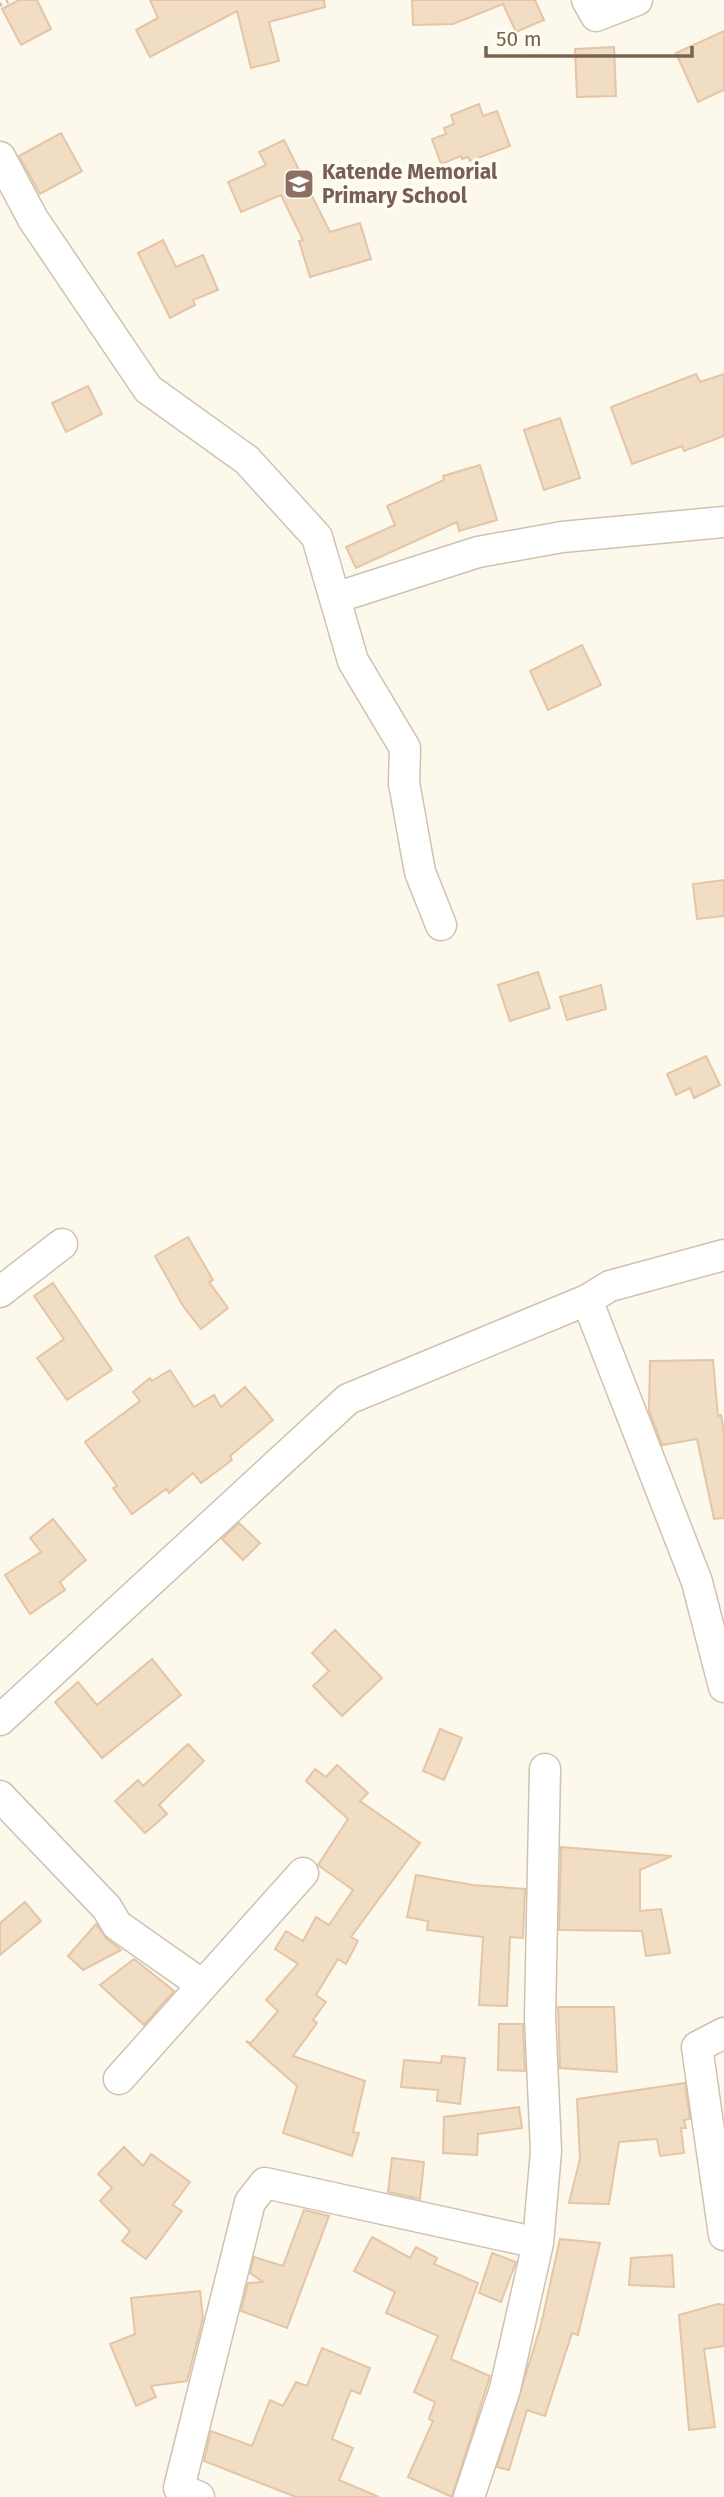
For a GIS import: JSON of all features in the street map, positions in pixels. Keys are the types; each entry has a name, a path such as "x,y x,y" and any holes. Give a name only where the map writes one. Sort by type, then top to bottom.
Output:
{"street":[{"path":"587,0 596,16 637,0"},
{"path":"0,157 33,219 148,389 247,460 317,537 353,661 405,748 404,783 420,872 440,925"},
{"path":"335,598 478,552 562,537 724,522"},
{"path":"0,1292 62,1244"},
{"path":"0,1720 348,1399 587,1300 610,1286 724,1255"},
{"path":"587,1300 697,1581 724,1687"},
{"path":"470,2497 505,2389 538,2243 546,2151 540,2017 545,1769"},
{"path":"0,1796 107,1908 117,1925 201,1984"},
{"path":"119,2079 201,1984 303,1873"},
{"path":"724,2033 697,2047 724,2235"},
{"path":"199,2497 178,2488 250,2202 265,2183 538,2243"}],"path":[{"path":"0,5 11,0"}],"building":[{"path":"19,0 37,0 51,29 21,45 2,9"},
{"path":"150,0 324,0 325,7 269,22 279,61 251,68 237,11 150,57 136,30 158,18"},
{"path":"412,0 535,0 544,20 516,32 503,4 453,24 413,25"},
{"path":"724,31 724,90 698,102 676,53"},
{"path":"614,47 616,96 577,97 575,49"},
{"path":"479,104 483,116 497,111 510,146 470,161 468,157 462,159 461,156 441,164 432,139 446,134 444,128 454,124 451,115"},
{"path":"61,133 82,171 40,194 19,156"},
{"path":"284,140 330,232 360,223 371,259 310,277 299,241 303,240 281,195 241,212 228,182 266,165 259,152"},
{"path":"163,240 176,267 203,255 218,290 193,300 195,305 170,318 138,253"},
{"path":"696,374 700,382 724,374 724,436 684,451 682,446 632,464 611,407"},
{"path":"88,386 102,414 66,432 52,403"},
{"path":"560,418 580,478 544,490 524,430"},
{"path":"480,465 497,520 459,531 457,522 356,568 346,547 395,525 387,506 444,480 443,476"},
{"path":"582,645 601,685 548,710 530,671"},
{"path":"724,880 724,916 697,919 693,884"},
{"path":"538,972 550,1008 510,1021 498,985"},
{"path":"601,985 606,1009 567,1020 560,997"},
{"path":"706,1056 720,1085 694,1098 690,1088 676,1095 667,1074"},
{"path":"188,1237 213,1280 209,1282 228,1308 201,1329 183,1306 155,1256"},
{"path":"53,1283 112,1370 67,1400 37,1358 64,1339 34,1296"},
{"path":"713,1360 718,1416 721,1415 724,1432 724,1518 714,1519 697,1439 662,1445 649,1410 650,1361"},
{"path":"170,1370 194,1407 214,1395 221,1407 245,1387 273,1420 230,1456 232,1460 201,1483 193,1473 169,1493 166,1489 132,1514 113,1488 117,1486 85,1442 140,1401 133,1392 150,1378 152,1381"},
{"path":"53,1519 86,1560 60,1582 65,1590 30,1614 5,1575 41,1552 30,1538"},
{"path":"239,1523 260,1543 243,1560 222,1539"},
{"path":"335,1630 382,1678 342,1716 313,1686 329,1671 312,1653"},
{"path":"152,1659 181,1695 102,1758 55,1702 78,1682 97,1705"},
{"path":"440,1729 462,1738 444,1780 423,1771"},
{"path":"188,1744 204,1761 159,1805 167,1814 145,1833 115,1801 138,1780 143,1786"},
{"path":"337,1765 368,1793 360,1801 420,1843 351,1937 358,1941 346,1964 338,1959 316,1995 326,2002 313,2020 317,2023 293,2056 365,2081 353,2132 359,2133 352,2156 283,2133 297,2086 246,2041 251,2043 278,2011 266,2000 298,1964 275,1949 286,1931 303,1941 316,1917 329,1925 353,1890 318,1865 348,1819 306,1781 315,1769 326,1777"},
{"path":"561,1847 672,1856 640,1870 640,1911 661,1909 670,1953 646,1956 642,1931 559,1930"},
{"path":"416,1875 473,1885 525,1889 523,1938 510,1937 507,2006 479,2005 483,1937 427,1930 428,1921 407,1917"},
{"path":"25,1902 41,1921 0,1955 0,1923"},
{"path":"96,1924 107,1939 121,1950 83,1970 68,1956"},
{"path":"134,1959 174,1991 144,2025 100,1985"},
{"path":"558,2007 614,2007 617,2072 560,2068"},
{"path":"499,2024 523,2024 525,2071 498,2070"},
{"path":"442,2056 465,2058 460,2104 437,2101 438,2090 401,2087 404,2060 441,2063"},
{"path":"685,2083 690,2119 684,2120 686,2128 681,2128 684,2153 660,2156 657,2139 619,2142 609,2204 569,2203 580,2159 577,2099"},
{"path":"519,2107 522,2128 478,2134 477,2155 443,2153 444,2117"},
{"path":"124,2147 143,2166 151,2154 190,2182 173,2205 182,2211 146,2259 122,2241 130,2231 100,2201 112,2188 98,2174"},
{"path":"392,2158 424,2162 420,2199 388,2192"},
{"path":"304,2210 329,2216 287,2328 241,2311 248,2283 263,2282 250,2273 254,2257 283,2266"},
{"path":"372,2237 410,2258 416,2247 437,2258 434,2264 478,2283 451,2359 490,2376 452,2497 408,2477 433,2421 429,2419 435,2402 414,2392 438,2336 386,2313 395,2292 354,2271"},
{"path":"560,2239 600,2243 578,2335 572,2333 545,2416 527,2410 509,2470 497,2467 541,2325"},
{"path":"492,2253 516,2262 501,2302 479,2293"},
{"path":"672,2255 674,2287 629,2285 631,2258"},
{"path":"200,2291 203,2318 187,2381 151,2386 156,2397 136,2406 110,2344 135,2334 131,2298"},
{"path":"718,2304 724,2305 724,2346 704,2349 715,2427 689,2430 679,2315"},
{"path":"322,2348 370,2368 360,2394 351,2390 332,2439 353,2448 339,2480 379,2497 296,2497 204,2461 211,2431 252,2446 270,2400 283,2406 296,2382 307,2386"}],"place":[{"name":"Katende Memorial Primary School","path":"299,184"}]}
